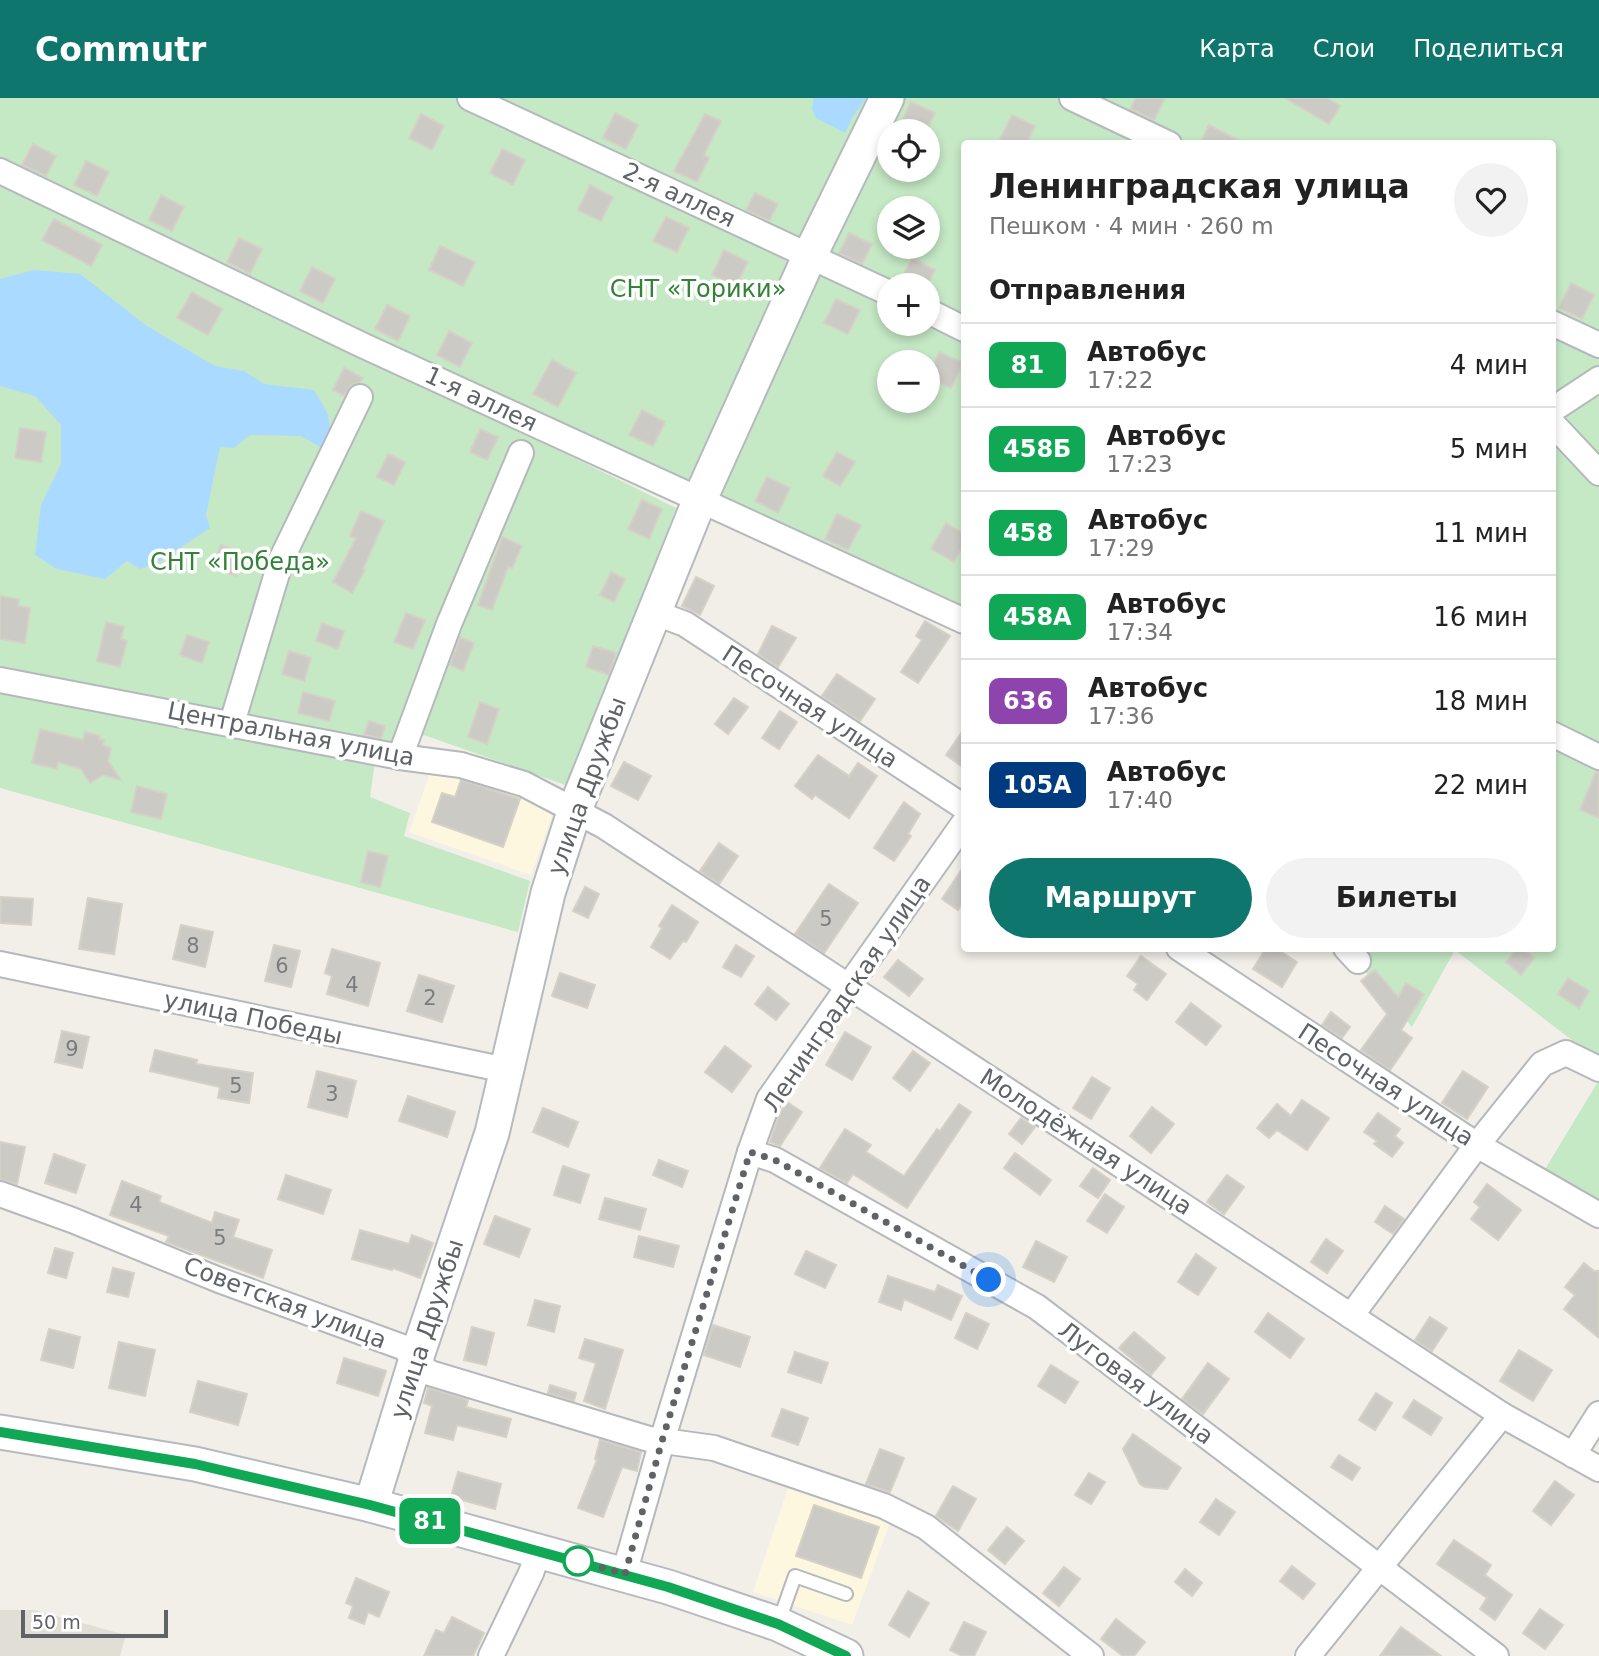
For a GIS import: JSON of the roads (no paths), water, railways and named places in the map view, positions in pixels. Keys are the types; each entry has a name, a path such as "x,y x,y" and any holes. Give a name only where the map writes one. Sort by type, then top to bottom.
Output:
{"street":[{"name":"2-я аллея","path":"470,98 877,287"},
{"name":"улица Дружбы","path":"370,1505 492,1133 548,893 574,812 700,499 810,255 887,98"},
{"path":"1072,98 1161,140"},
{"name":"1-я аллея","path":"0,171 362,345 961,620"},
{"path":"940,318 961,328"},
{"path":"1556,325 1599,345"},
{"path":"1556,408 1595,390"},
{"path":"232,723 281,560 360,397"},
{"path":"1556,428 1599,473"},
{"path":"400,757 449,624 521,453"},
{"name":"Песочная улица","path":"653,612 685,624 961,805"},
{"name":"Центральная улица","path":"0,680 400,757 461,765 524,784 574,812"},
{"path":"1556,736 1599,757"},
{"name":"Молодёжная улица","path":"574,812 604,827 849,986 1502,1415 1599,1469"},
{"name":"Ленинградская улица","path":"625,1574 662,1441 750,1152 769,1099 961,827"},
{"name":"Песочная улица","path":"1185,952 1477,1145 1599,1215"},
{"name":"улица Победы","path":"0,964 506,1070"},
{"path":"1351,1316 1477,1145 1542,1064 1566,1053 1599,1069"},
{"name":"Луговая улица","path":"750,1152 775,1160 1037,1307 1496,1656"},
{"name":"Советская улица","path":"0,1194 72,1220 219,1280 405,1348 415,1362 429,1373 662,1441 715,1448 895,1511 926,1527 1091,1656"},
{"path":"1573,1455 1599,1414"},
{"path":"1308,1656 1502,1415"},
{"path":"0,1432 195,1464 370,1505 625,1574 778,1624 846,1656"},
{"path":"492,1656 539,1550"}],"lane":[{"path":"778,1624 795,1576 846,1594"}],"water":[{"path":"814,98 866,98 845,133 816,118 812,109"},
{"path":"34,270 80,274 147,326 215,366 244,371 264,384 314,390 328,414 332,444 322,448 301,436 250,435 234,448 220,447 206,515 210,528 162,560 140,569 127,561 105,579 57,569 35,555 41,505 61,464 61,425 35,396 0,386 0,279"}],"park label":[{"name":"СНТ «Торики»","path":"698,289"},
{"name":"СНТ «Победа»","path":"240,562"}]}
